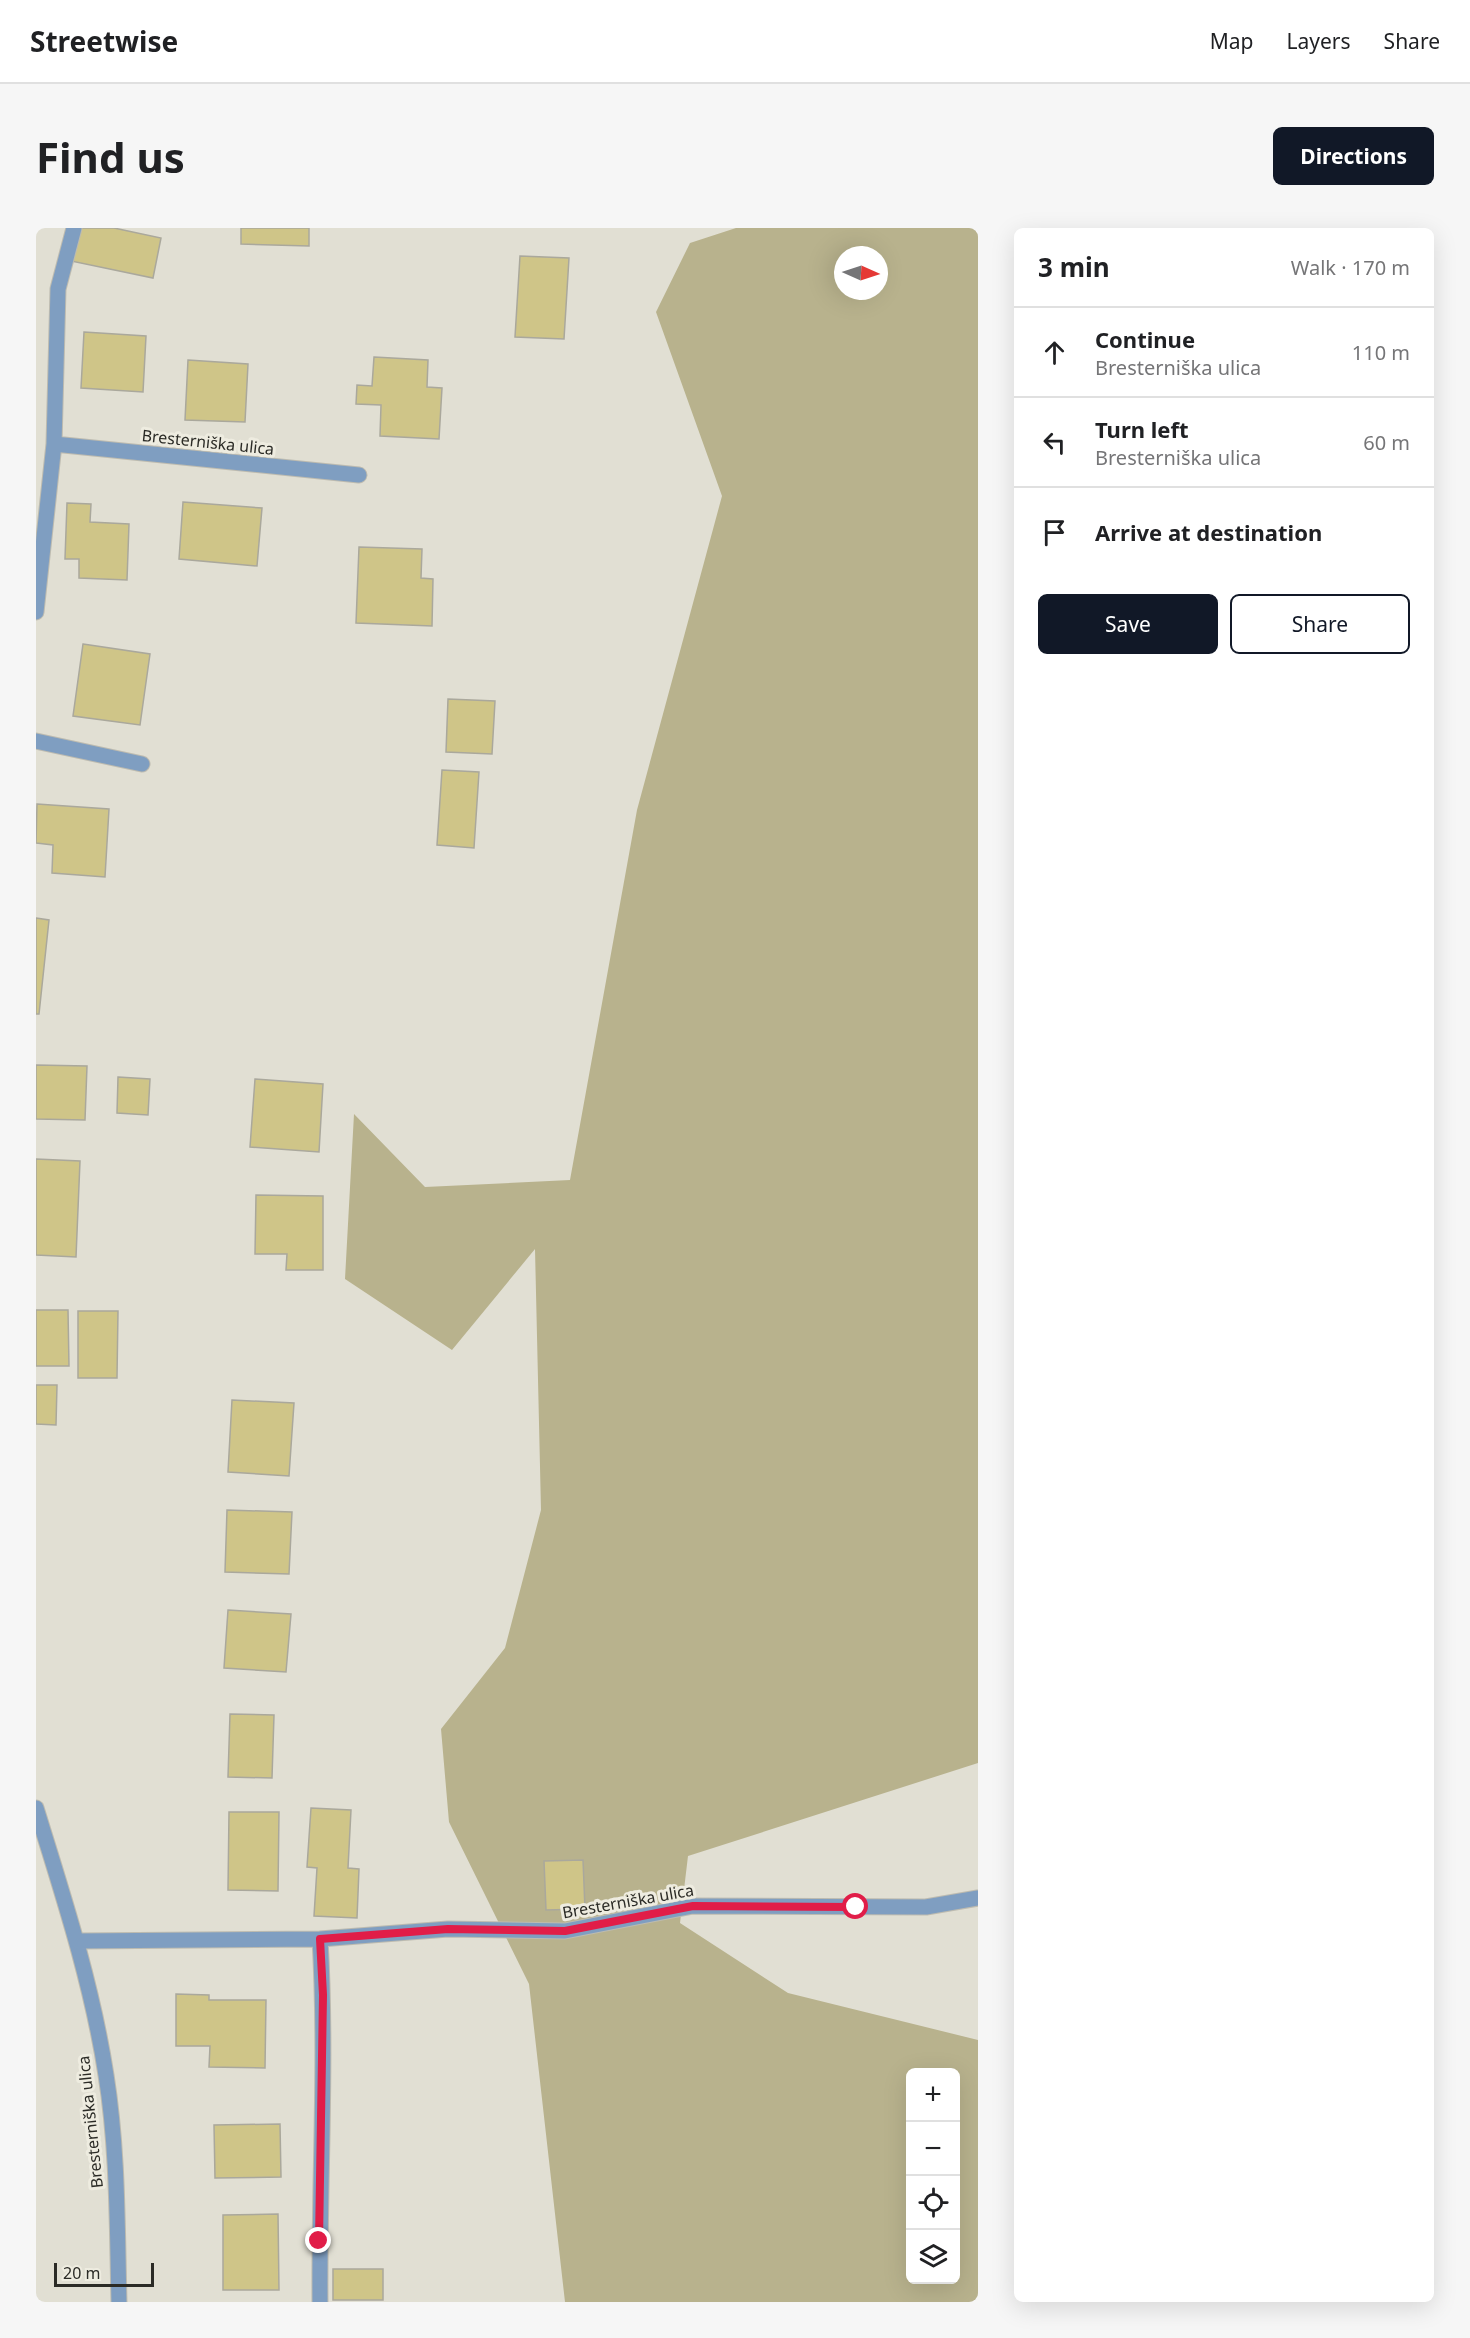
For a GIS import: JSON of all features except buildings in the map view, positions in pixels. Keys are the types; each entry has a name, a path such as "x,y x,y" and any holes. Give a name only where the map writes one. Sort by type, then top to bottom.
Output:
{"street":[{"path":"36,612 54,444 58,289 74,228"},
{"name":"Bresterniška ulica","path":"54,444 359,475"},
{"path":"36,741 142,764"},
{"name":"Bresterniška ulica","path":"36,1808 78,1941 106,2075 116,2191 119,2302"},
{"name":"Bresterniška ulica","path":"78,1941 320,1939 448,1929 565,1931 693,1906 926,1907 978,1898"},
{"path":"320,1939 323,1995 319,2220 320,2302"}],"shaded area":[{"path":"736,228 978,228 978,1763 688,1856 680,1923 788,1993 978,2040 978,2302 565,2302 529,1984 449,1822 441,1729 505,1648 541,1510 535,1249 452,1350 345,1279 354,1114 425,1187 570,1180 637,810 722,496 656,312 690,243"}],"route":[{"path":"319,2241 323,1995 320,1939 448,1929 565,1931 693,1906 856,1907"}]}
